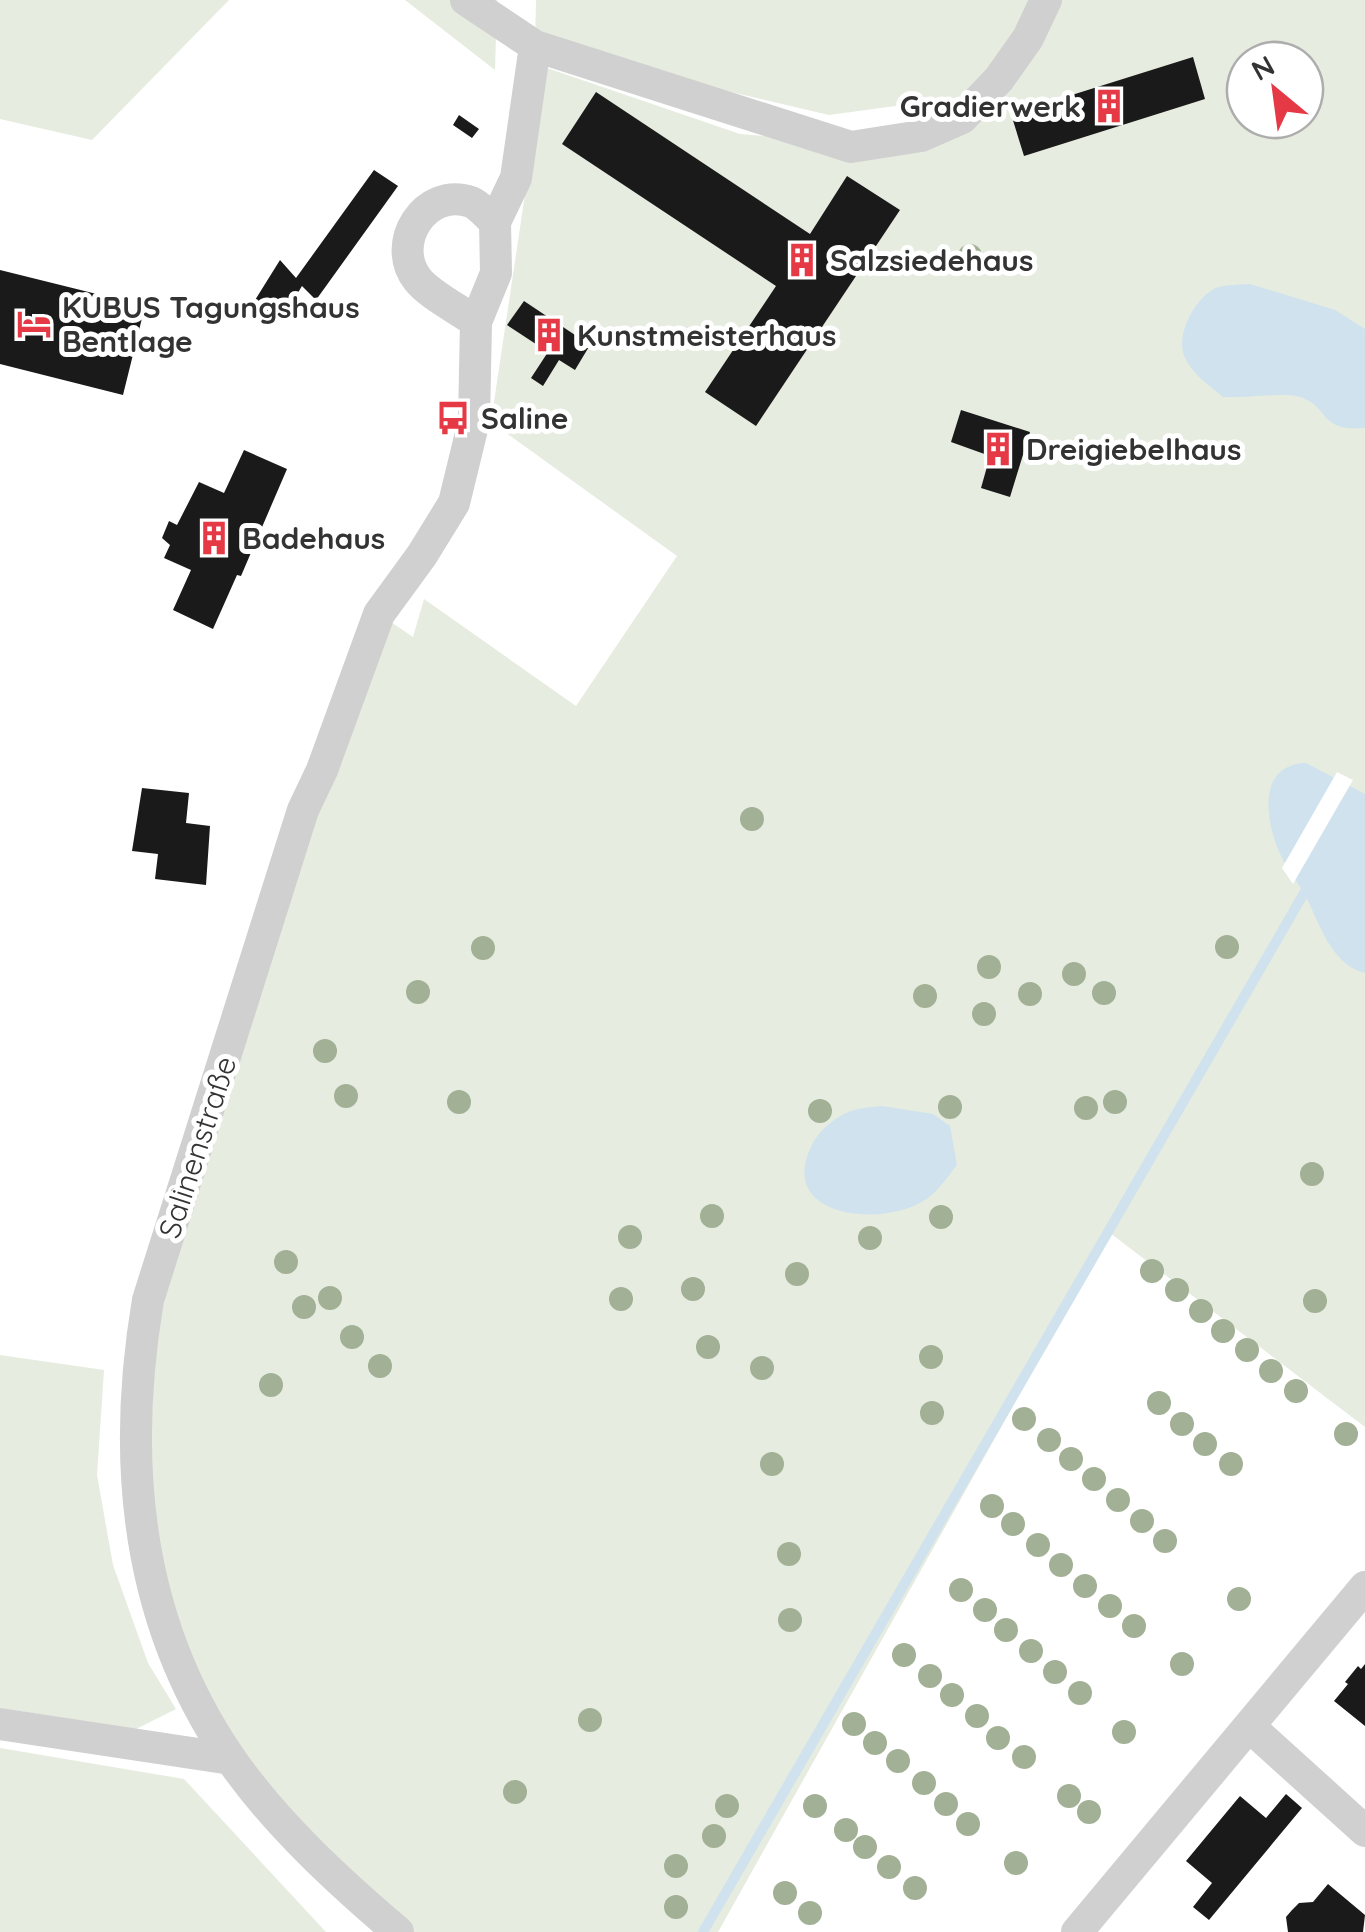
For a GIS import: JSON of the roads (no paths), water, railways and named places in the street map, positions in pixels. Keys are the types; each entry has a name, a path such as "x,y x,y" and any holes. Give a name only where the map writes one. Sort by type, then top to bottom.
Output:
{"street":[{"path":"466,0 535,46 851,147 921,136 962,118 999,79 1028,38 1046,0"},
{"name":"Salinenstraße","path":"398,1932 315,1855 231,1759 178,1660 146,1562 137,1498 137,1360 148,1300 303,810 322,770 380,614 454,503 474,421 476,322 496,273 495,222 516,178 535,46"},
{"path":"476,322 418,280 406,250 414,221 439,202 471,202 495,222"},
{"path":"1077,1932 1365,1587"},
{"path":"0,1724 231,1759"},
{"path":"1250,1727 1365,1831"}],"water":[{"path":"1250,284 1335,310 1365,329 1365,428 1338,426 1315,405 1296,396 1223,397 1192,369 1185,358 1182,340 1192,311 1216,288"},
{"path":"1306,763 1365,794 1365,973 1335,952 1281,856 1271,828 1272,785 1278,774 1290,766"},
{"path":"882,1106 933,1114 950,1126 957,1165 930,1197 906,1209 861,1214 839,1211 821,1202 808,1189 804,1171 814,1141 845,1114"}],"waterway":[{"path":"703,1932 1311,881"}],"place":[{"name":"Gradierwerk","path":"1109,106"},
{"name":"Salzsiedehaus","path":"802,260"},
{"name":"KUBUS Tagungshaus Bentlage","path":"34,324"},
{"name":"Kunstmeisterhaus","path":"549,335"},
{"name":"Saline","path":"453,418"},
{"name":"Dreigiebelhaus","path":"998,449"},
{"name":"Badehaus","path":"214,538"}]}
